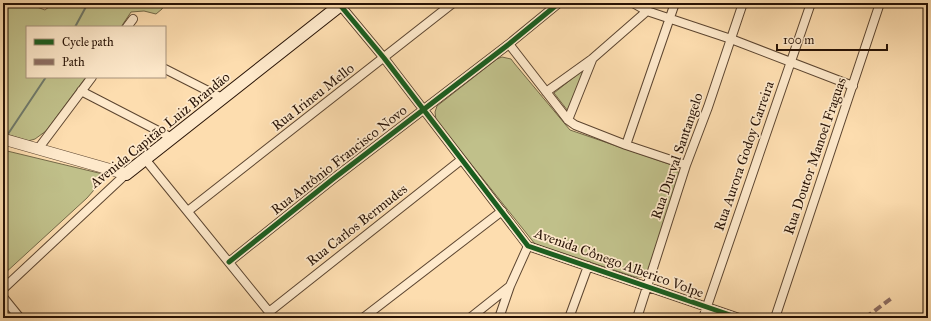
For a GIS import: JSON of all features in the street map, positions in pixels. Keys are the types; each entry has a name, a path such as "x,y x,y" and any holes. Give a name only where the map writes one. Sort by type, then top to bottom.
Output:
{"main road":[{"name":"Avenida Capitão Luiz Brandão","path":"126,174 342,4"}],"street":[{"name":"Rua Irineu Mello","path":"188,211 453,3"},
{"name":"Rua Antônio Francisco Novo","path":"229,262 332,179 423,110 559,3"},
{"path":"633,3 647,11 731,39 853,86"},
{"path":"626,146 675,3"},
{"name":"Rua Durval Santangelo","path":"637,318 686,165 708,108 743,3"},
{"name":"Rua Aurora Godoy Carreira","path":"703,318 811,3"},
{"name":"Rua Doutor Manoel Fraguas","path":"775,318 880,3"},
{"name":"Avenida Cônego Alberico Volpe","path":"342,4 528,246 739,318"},
{"path":"546,92 592,59 647,11"},
{"path":"128,26 133,19"},
{"path":"508,44 568,120 575,125 626,146 686,165"},
{"path":"568,120 592,59"},
{"path":"166,70 222,98"},
{"path":"38,149 91,78"},
{"path":"82,91 172,138"},
{"path":"3,139 126,174"},
{"path":"145,159 271,315"},
{"name":"Rua Carlos Bermudes","path":"271,315 461,160"},
{"name":"Avenida Capitão Luiz Brandão","path":"3,289 126,174"},
{"path":"364,318 502,211"},
{"path":"499,318 510,286 528,246"},
{"path":"569,318 588,266"},
{"path":"470,318 510,286"},
{"path":"3,297 20,318"}],"green space":[{"path":"3,3 33,3 37,7 45,10 50,6 49,3 165,3 162,9 156,14 144,11 131,12 122,26 26,26 26,78 85,78 46,131 35,139 28,141 3,133"},
{"path":"502,57 511,59 570,130 672,165 678,172 679,178 648,270 642,277 635,277 535,244 436,120 435,112 437,106 497,59"},
{"path":"583,70 584,71 568,111 554,93"},
{"path":"3,150 107,175 87,198 3,275"}],"waterway":[{"path":"76,26 88,3"},
{"path":"8,134 45,78"}],"marked path":[{"path":"865,318 893,297"}],"cycle path":[{"path":"229,262 333,179 509,44 559,3"},
{"path":"340,5 384,58 528,246 739,318"}]}
